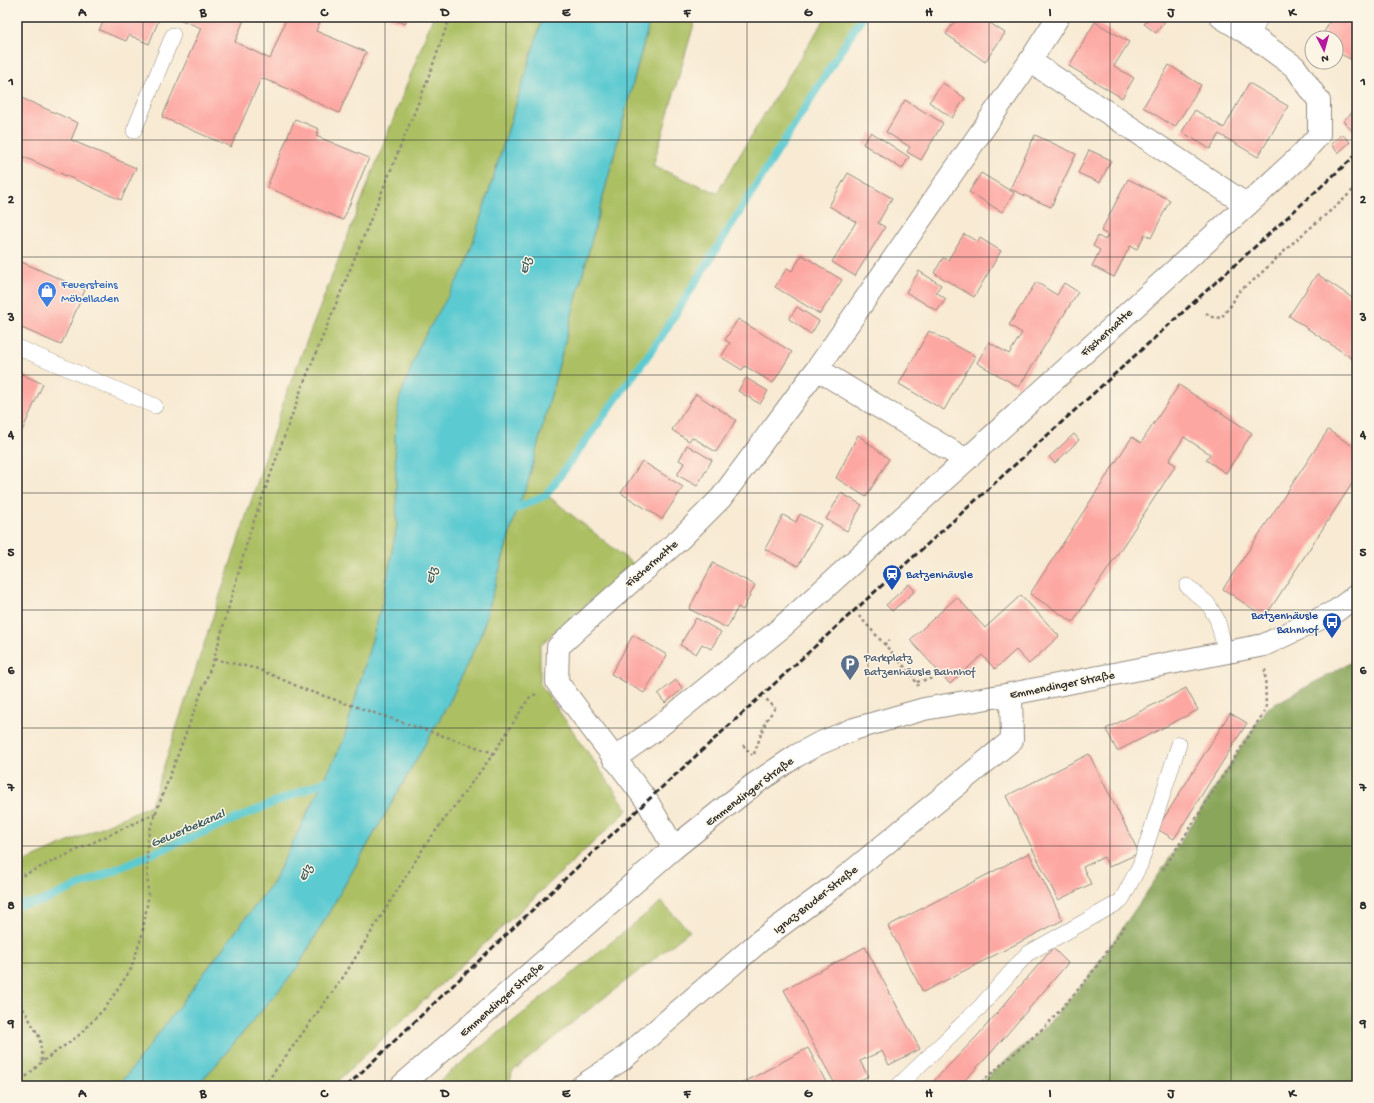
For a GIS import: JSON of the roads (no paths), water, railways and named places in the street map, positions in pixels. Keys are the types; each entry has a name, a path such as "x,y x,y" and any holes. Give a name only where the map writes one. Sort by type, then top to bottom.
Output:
{"street":[{"name":"Fischermatte","path":"1058,17 817,369 721,498 680,538 558,647 557,682 614,760 656,729 781,628 1247,205 1319,135 1319,101 1295,67 1257,26 1221,17"},
{"path":"1030,60 1247,205"},
{"path":"817,369 966,460"},
{"name":"Emmendinger Straße","path":"401,1086 674,848 753,785 796,756 818,744 854,729 924,709 1011,694 1264,645 1336,611 1357,595"},
{"name":"Ignaz-Bruder-Straße","path":"582,1086 623,1059 761,940 834,886 1012,740 1011,694"},
{"path":"614,760 647,801 674,848"}],"lane":[{"path":"134,130 173,35"},
{"path":"17,347 155,406"},
{"path":"1187,586 1208,604 1218,619 1226,652"},
{"path":"898,1086 980,1007 1028,954 1121,901 1140,865 1180,744"}],"water":[{"name":"Elz","path":"543,17 651,17 527,486 517,508 482,632 451,699 296,970 214,1067 196,1086 117,1086 124,1079 273,882 343,742 383,601 397,525 395,435 399,400 419,346 466,265"}],"waterway":[{"path":"507,510 517,508 546,495 659,340 862,17"},
{"name":"Gewerbekanal","path":"17,905 40,902 331,779"}],"railway":[{"path":"347,1086 647,801 1357,154"}],"place":[{"name":"Feuersteins Möbelladen","path":"47,308"},
{"name":"Batzenhäusle","path":"892,591"},
{"name":"Batzenhäusle Bahnhof","path":"1332,639"},
{"name":"Parkplatz Batzenhäusle Bahnhof","path":"850,681"}]}
